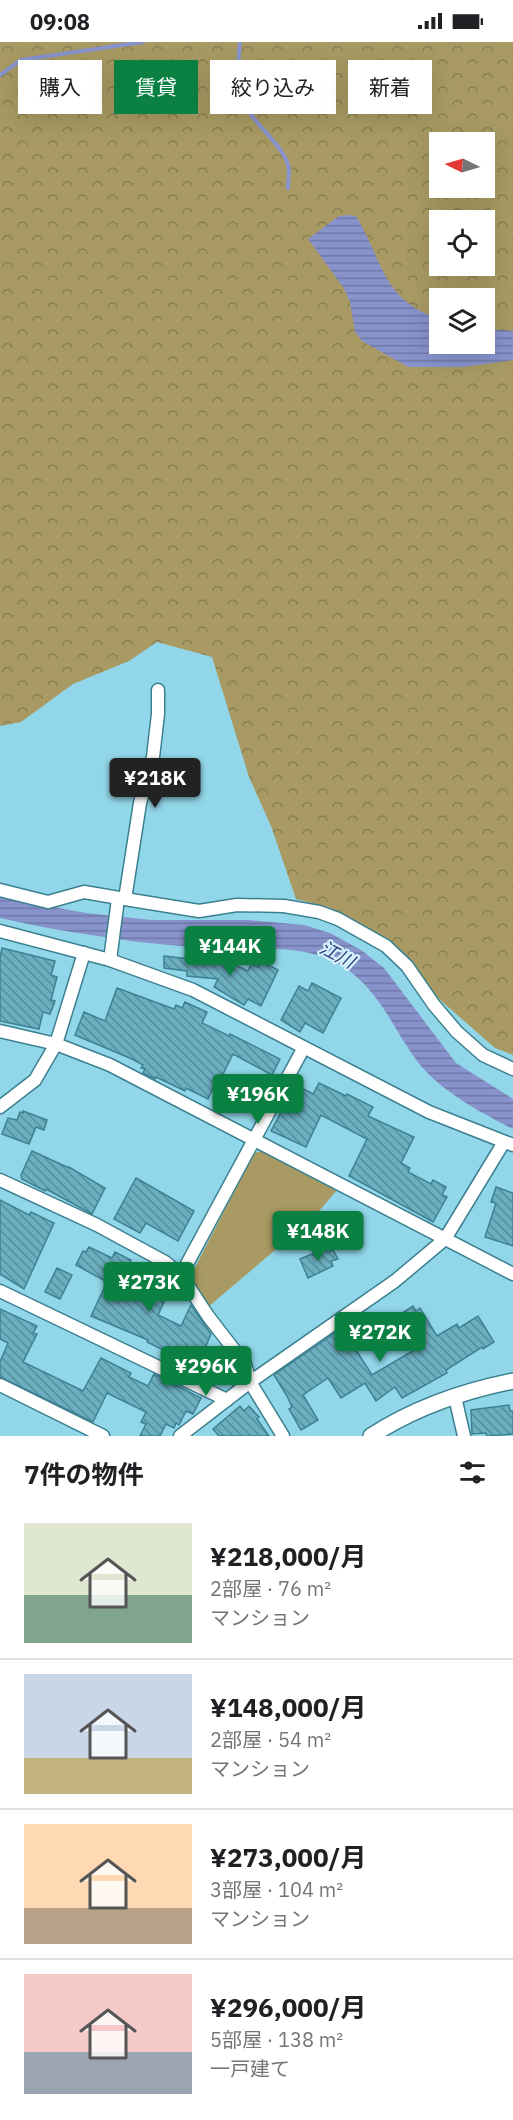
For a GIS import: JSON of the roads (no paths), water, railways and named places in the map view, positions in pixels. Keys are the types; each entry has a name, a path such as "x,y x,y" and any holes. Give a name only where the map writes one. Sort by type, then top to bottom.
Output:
{"street":[{"path":"110,960 140,803 153,757 159,690"},
{"path":"0,890 48,902 84,891 199,911 237,905 284,906 319,912 338,919 386,946 407,966 434,1005 457,1032 483,1055 513,1069"},
{"path":"0,931 110,960 193,990 429,1112 508,1144 445,1239 395,1281 249,1382 180,1436"},
{"path":"0,1107 35,1080 56,1044 84,953"},
{"path":"0,1031 56,1044 110,1065 513,1274"},
{"path":"0,1040 37,1040"},
{"path":"181,1275 303,1048"},
{"path":"0,1180 97,1225 165,1262 181,1275 208,1316 245,1364 249,1382 283,1436"},
{"path":"0,1291 226,1400"},
{"path":"371,1436 421,1408 513,1381"},
{"path":"0,1385 103,1436"},
{"path":"455,1397 464,1436"}],"water":[{"path":"339,216 356,216 386,277 395,290 406,301 429,315 429,354 495,354 495,330 513,331 513,360 464,367 408,367 362,341 355,332 350,302 343,287 308,239"},
{"name":"江川","path":"0,897 86,913 152,920 249,920 304,925 330,933 361,950 384,968 456,1063 513,1099 513,1129 474,1108 426,1072 367,987 345,968 331,960 285,949 203,948 148,943 37,926 0,918"}],"waterway":[{"path":"0,75 21,60 143,42"},
{"path":"240,42 238,75 243,99 246,107 287,161 288,188"}]}
